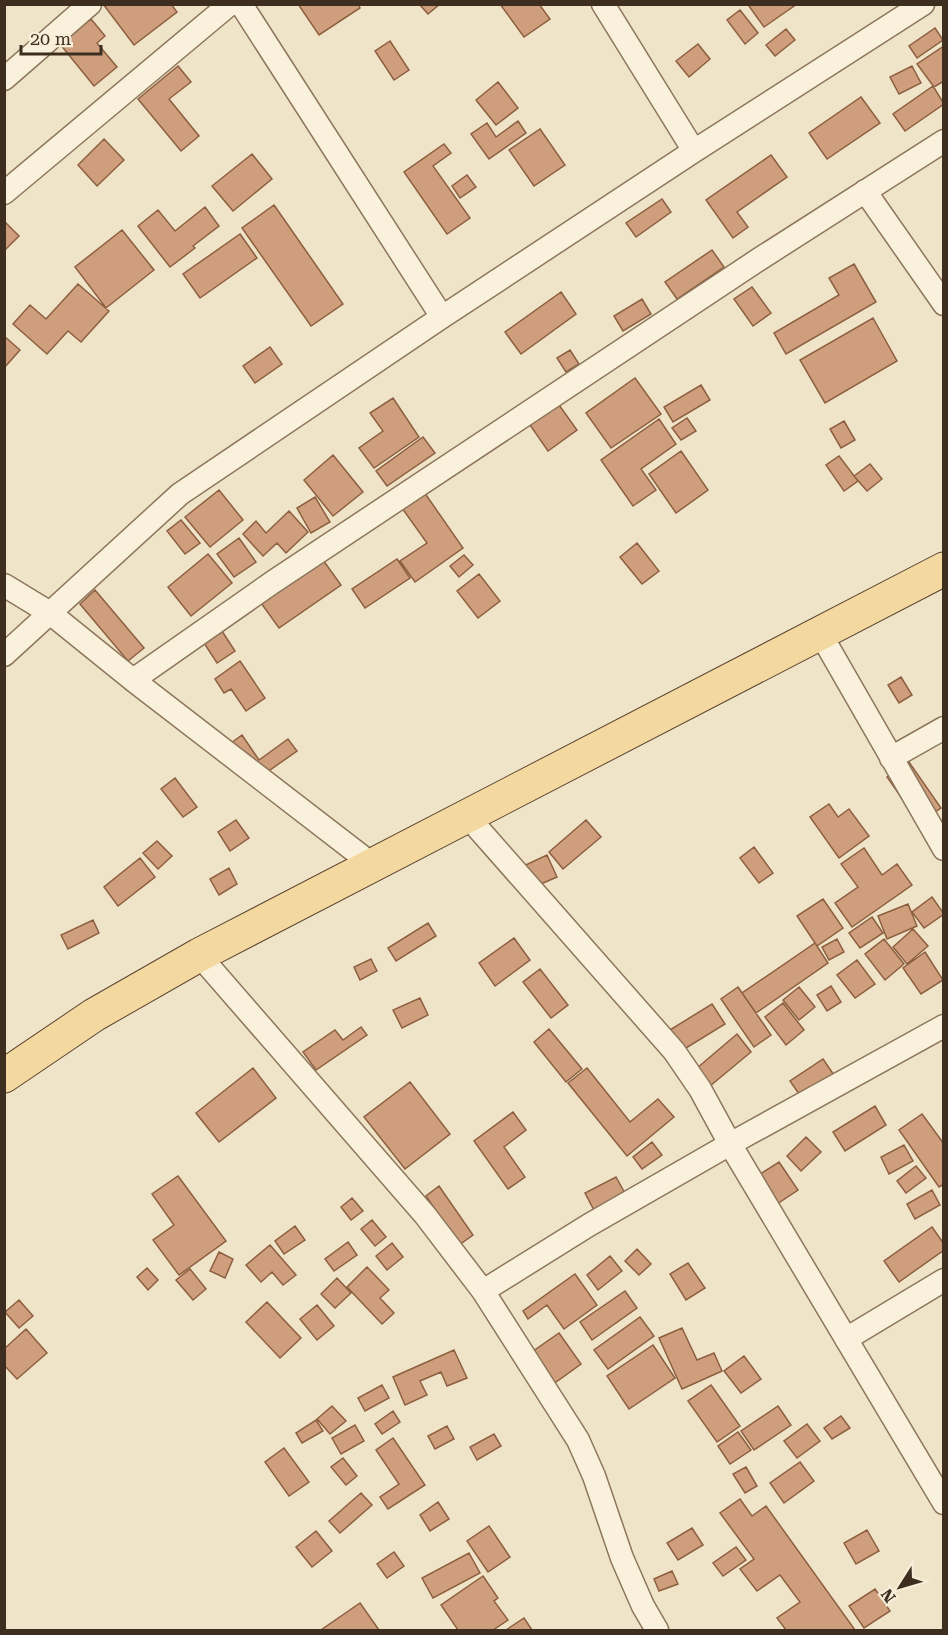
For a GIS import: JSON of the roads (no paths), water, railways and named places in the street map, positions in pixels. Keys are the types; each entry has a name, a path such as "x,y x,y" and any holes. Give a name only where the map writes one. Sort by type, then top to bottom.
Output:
{"main road":[{"path":"4,1076 94,1015 199,955 944,569"}],"street":[{"path":"4,79 90,4"},
{"path":"4,193 230,4"},
{"path":"240,4 442,317"},
{"path":"603,4 694,151"},
{"path":"4,655 180,494 442,317 694,151 922,5"},
{"path":"133,680 273,582 758,260 944,141"},
{"path":"865,191 944,304"},
{"path":"4,585 50,613 373,865"},
{"path":"820,633 944,849"},
{"path":"891,758 944,728"},
{"path":"468,817 674,1051 700,1089 730,1144 944,1503"},
{"path":"199,955 425,1215 483,1291 578,1440 594,1476 622,1558 643,1606 657,1630"},
{"path":"483,1291 730,1144 944,1026"},
{"path":"846,1339 944,1280"}]}
